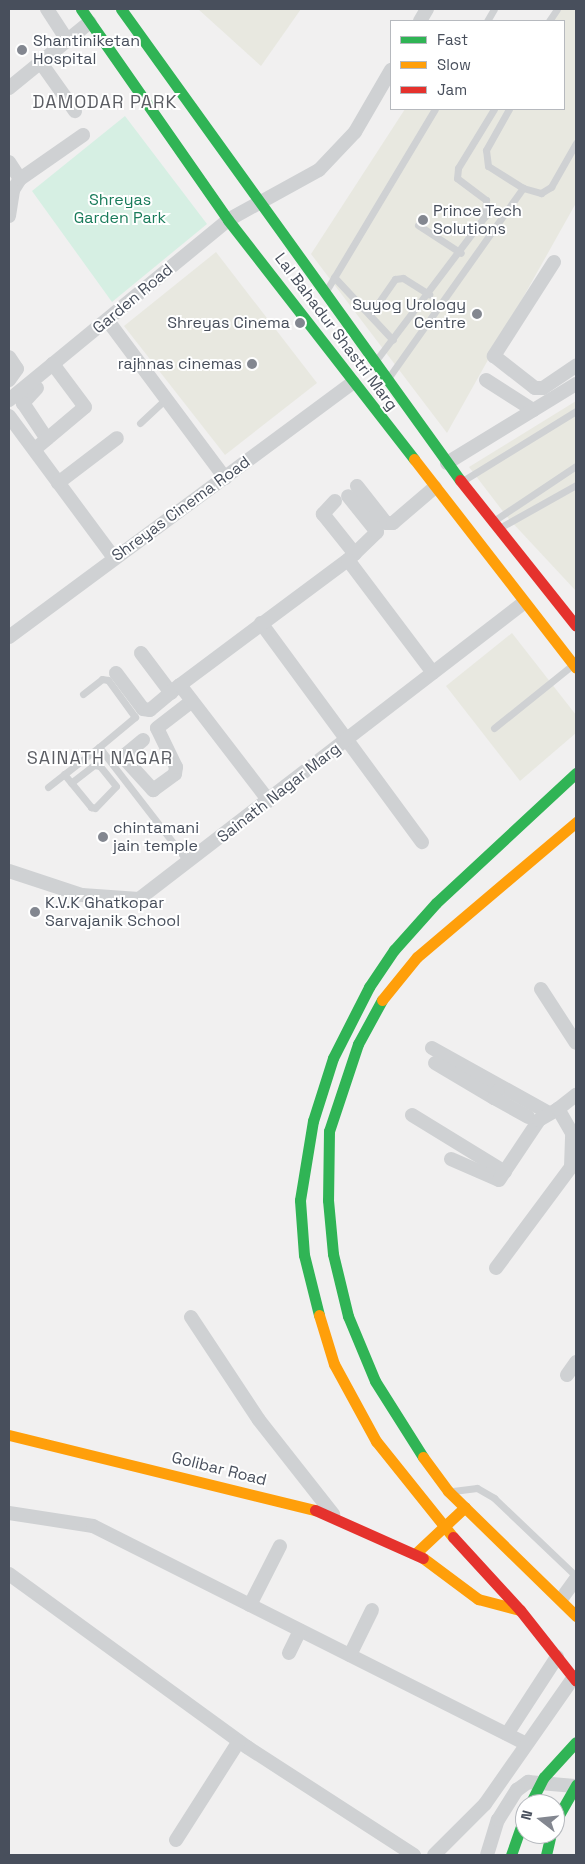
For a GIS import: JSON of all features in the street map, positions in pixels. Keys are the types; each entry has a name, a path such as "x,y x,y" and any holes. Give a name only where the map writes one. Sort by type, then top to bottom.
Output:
{"main road":[{"name":"Lal Bahadur Shastri Marg","path":"81,9 228,220 523,603 575,666"},
{"name":"Lal Bahadur Shastri Marg","path":"124,13 258,200 326,291 447,463 576,626"},
{"path":"575,1679 520,1610 444,1528 376,1441 334,1364 304,1254 300,1200 311,1129 333,1058 369,987 394,950 436,904 576,774"},
{"path":"576,822 454,922 417,957 380,1002 342,1091 329,1131 328,1156 332,1254 348,1316 375,1381 412,1444 448,1491 562,1598 576,1615"},
{"path":"436,904 454,922"},
{"name":"Golibar Road","path":"9,1435 333,1514 416,1553 478,1599 520,1610"},
{"path":"416,1553 465,1508"},
{"path":"535,1794 542,1781 576,1742"},
{"path":"565,1804 576,1785"}],"street":[{"path":"46,9 68,41"},
{"path":"421,20 427,9"},
{"path":"9,88 90,22"},
{"path":"41,63 75,111"},
{"name":"Garden Road","path":"9,400 56,368 108,321 228,220 258,200 276,195 319,170 355,132 390,72"},
{"path":"9,216 12,190 20,179 83,135"},
{"path":"9,162 20,179"},
{"path":"554,262 494,356 535,388 543,388 576,366"},
{"path":"108,321 165,400 225,478"},
{"path":"9,357 17,369 9,380"},
{"path":"34,449 47,439 85,407 56,368 24,403 47,439"},
{"path":"486,380 533,410"},
{"name":"Shreyas Cinema Road","path":"9,637 353,382"},
{"path":"447,463 576,384"},
{"path":"9,416 114,558"},
{"path":"58,483 117,438"},
{"path":"116,673 143,709 150,710 261,623 351,557 377,532 353,491 386,523 393,523 435,487"},
{"path":"334,501 323,514 433,673"},
{"name":"Sainath Nagar Marg","path":"9,871 82,895 140,899 523,603"},
{"path":"261,623 422,842"},
{"path":"141,653 176,689 192,700 269,801"},
{"path":"143,740 124,757 152,790 175,774 176,767 157,728 192,700"},
{"path":"541,989 576,1043"},
{"path":"432,1048 443,1063 497,1092 554,1111 572,1133 571,1167 496,1268"},
{"path":"497,1092 528,1117"},
{"path":"451,1158 496,1182 505,1172 539,1120 576,1095"},
{"path":"412,1114 505,1172"},
{"path":"191,1317 259,1420 333,1514"},
{"path":"567,1375 576,1362"},
{"path":"9,1513 94,1526 525,1743"},
{"path":"250,1605 280,1546"},
{"path":"9,1574 239,1741 414,1855"},
{"path":"562,1598 576,1577"},
{"path":"350,1655 372,1610"},
{"path":"289,1653 300,1630"},
{"path":"507,1734 557,1657"},
{"path":"434,1855 485,1804 525,1743 575,1679"},
{"path":"176,1840 239,1741"},
{"path":"487,1855 509,1800 528,1782 542,1781 576,1785"}],"lane":[{"path":"124,13 138,9"},
{"path":"488,20 494,9"},
{"path":"550,20 556,9"},
{"path":"326,291 433,110"},
{"path":"375,363 461,253 485,216 486,200 457,178 458,168 493,110"},
{"path":"508,110 486,150 488,166 523,188 541,193 550,187 576,143"},
{"path":"387,379 523,188"},
{"path":"418,225 461,253"},
{"path":"334,277 392,340"},
{"path":"370,315 395,279 403,278 429,294"},
{"path":"140,423 165,400"},
{"path":"462,482 576,412"},
{"path":"495,526 576,466"},
{"path":"495,526 576,485"},
{"path":"494,728 575,666"},
{"path":"48,787 135,717 108,680 102,679 83,694"},
{"path":"99,747 188,863"},
{"path":"64,774 71,783 95,808 116,786 100,766 94,765 71,783"},
{"path":"448,1491 477,1488 494,1498 576,1577"}],"shaded area":[{"path":"198,9 301,9 261,66"},
{"path":"561,9 576,9 576,203 447,433 311,254 404,110 565,110 565,20 552,20"},
{"name":"rajhnas cinemas","path":"216,252 317,383 225,455 124,326"},
{"path":"576,401 576,591 508,518 469,467"},
{"path":"512,633 576,715 576,733 520,781 446,686"}],"green space":[{"name":"Shreyas Garden Park","path":"125,116 207,224 112,302 32,191"}],"traffic: fast":[{"path":"81,9 228,220 414,459"},
{"path":"121,9 460,480"},
{"path":"319,1315 304,1255 300,1200 313,1121 333,1058 369,987 394,950 436,903 576,773"},
{"path":"382,1000 358,1044 329,1131 328,1200 333,1254 348,1316 375,1381 423,1457"},
{"path":"535,1794 544,1777 576,1742"},
{"path":"565,1804 576,1785"},
{"path":"511,1855 515,1844"},
{"path":"546,1855 549,1844"}],"traffic: slow":[{"path":"414,459 576,668"},
{"path":"382,1000 417,957 576,822"},
{"path":"319,1315 334,1364 376,1441 453,1537"},
{"path":"9,1435 315,1510"},
{"path":"423,1457 448,1491 576,1616"},
{"path":"416,1553 465,1507"},
{"path":"423,1558 478,1599 520,1610"}],"traffic: jam":[{"path":"460,480 576,626"},
{"path":"315,1510 423,1558"},
{"path":"453,1537 520,1610 576,1681"}],"place":[{"name":"Shantiniketan Hospital","path":"22,50"},
{"name":"Prince Tech Solutions","path":"423,220"},
{"name":"Suyog Urology Centre","path":"477,314"},
{"name":"Shreyas Cinema","path":"300,323"},
{"name":"rajhnas cinemas","path":"252,364"},
{"name":"chintamani jain temple","path":"103,837"},
{"name":"K.V.K Ghatkopar Sarvajanik School","path":"35,912"}],"district":[{"name":"DAMODAR PARK","path":"105,102"},
{"name":"SAINATH NAGAR","path":"100,758"}]}
